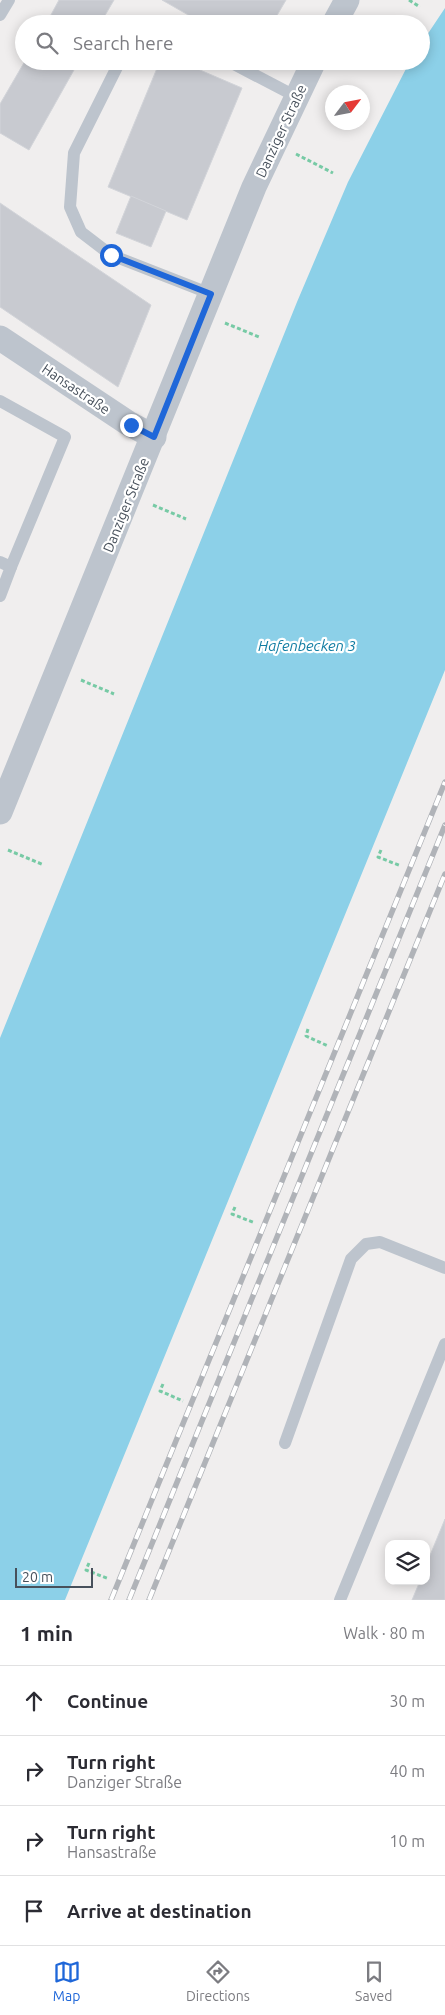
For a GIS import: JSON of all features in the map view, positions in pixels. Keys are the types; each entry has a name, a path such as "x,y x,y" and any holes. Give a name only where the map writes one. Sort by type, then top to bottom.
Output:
{"street":[{"path":"339,15 347,0"},
{"name":"Danziger Straße","path":"0,812 254,187 310,70"},
{"name":"Hansastraße","path":"0,338 131,425 154,437"}],"lane":[{"path":"0,16 9,0"},
{"path":"116,70 74,153 70,207 81,232 111,255 211,294"},
{"path":"245,70 297,97"},
{"path":"0,401 66,436 6,565 0,596"},
{"path":"285,1443 351,1259 366,1244 380,1242 445,1268"},
{"path":"340,1600 445,1344"}],"path":[{"path":"409,0 420,7"},
{"path":"295,154 333,173"},
{"path":"222,322 259,338"},
{"path":"150,504 186,519"},
{"path":"78,679 114,694"},
{"path":"8,850 44,865"},
{"path":"381,850 378,857 401,866"},
{"path":"308,1029 306,1036 328,1046"},
{"path":"235,1207 232,1214 255,1223"},
{"path":"163,1384 160,1391 183,1401"},
{"path":"89,1563 86,1570 109,1579"}],"water":[{"name":"Hafenbecken 3","path":"445,8 445,670 65,1600 0,1600 0,1038 297,302 348,182 405,70 430,70 430,30"}],"building":[{"path":"59,0 114,0 105,15 51,15"},
{"path":"162,0 286,0 277,15 188,15"},
{"path":"20,70 74,70 29,150 0,133 0,104"},
{"path":"156,70 200,70 242,88 187,220 108,187"},
{"path":"131,196 166,211 151,247 116,233"},
{"path":"0,203 151,305 118,387 0,307"},
{"path":"445,1519 445,1600 412,1600 418,1585 430,1585 430,1555"}],"railway":[{"path":"111,1600 445,782"},
{"path":"129,1600 445,825"},
{"path":"149,1600 445,874"}],"route":[{"path":"111,255 211,294 154,437 131,425"}]}
